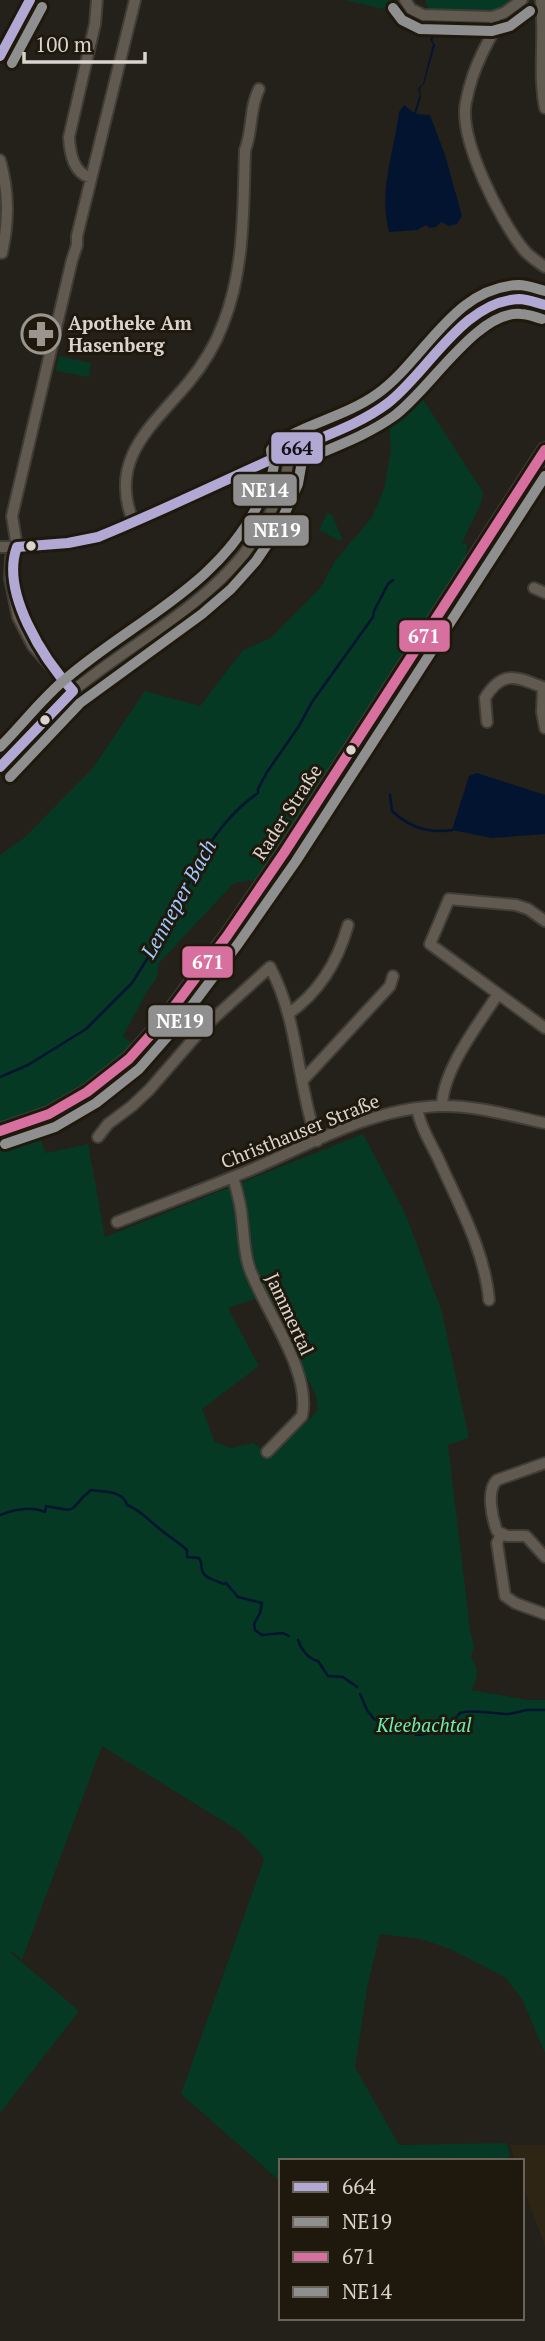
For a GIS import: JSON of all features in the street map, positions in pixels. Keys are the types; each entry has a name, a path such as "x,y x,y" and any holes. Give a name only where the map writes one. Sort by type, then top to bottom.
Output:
{"main road":[{"name":"Rader Straße","path":"0,1131 41,1118 87,1092 129,1059 164,1020 227,936 284,853 545,450"}],"street":[{"path":"0,56 30,0"},
{"path":"91,178 85,176 75,165 70,152 69,137 95,23 97,0"},
{"path":"73,691 39,654 21,625 10,578 11,558 16,547 12,516 135,0"},
{"path":"405,0 411,9 424,15 495,16 523,0"},
{"path":"541,0 545,21 542,84 545,108"},
{"path":"495,16 494,30 480,57 466,103 469,137 501,217 527,253 545,267"},
{"path":"133,521 129,512 126,485 134,449 206,358 228,309 240,258 245,150 250,138 254,99 259,89"},
{"path":"0,160 8,209 2,253"},
{"path":"0,547 80,541 98,537 375,412 391,401 468,321 485,308 508,299 524,298 545,305"},
{"path":"0,767 73,691 186,610 216,586 239,562 260,532 276,501 289,461 285,453"},
{"path":"534,587 545,593"},
{"path":"487,722 485,698 496,684 503,679 514,677 544,688 542,712 545,728"},
{"path":"545,921 528,909 516,905 449,899 430,944 545,1027"},
{"path":"288,1014 302,1005 327,974 342,947 348,925"},
{"path":"98,1137 108,1124 149,1090 203,1028 270,967 288,1014 317,1141"},
{"path":"303,1080 390,986 393,975"},
{"path":"442,1106 442,1091 466,1040 498,994"},
{"name":"Christhauser Straße","path":"117,1222 381,1115 442,1106 545,1123"},
{"path":"417,1108 463,1212 487,1281 489,1300"},
{"name":"Jammertal","path":"233,1177 241,1210 248,1265 303,1391 302,1416 267,1452"},
{"path":"545,1463 506,1476 492,1484 491,1492 495,1527 501,1534 526,1536 545,1557"},
{"path":"501,1534 497,1543 505,1596 514,1603 545,1614"}],"shaded area":[{"path":"510,2145 545,2145 545,2247 524,2188 524,2159 514,2159"}],"green space":[{"path":"344,0 401,0 397,12"},
{"path":"426,0 512,0 492,11 430,10"},
{"path":"59,356 91,363 89,377 56,371"},
{"path":"417,390 483,492 481,503 462,543 467,544 465,563 261,879 234,883 159,963 156,980 123,1036 134,1045 119,1060 62,1103 0,1126 0,855 24,838 92,769 145,691 200,706 243,650 271,638 321,587 335,561 372,517 384,489 391,450 388,411"},
{"path":"328,512 342,538 340,541 319,530"},
{"name":"Kleebachtal","path":"36,1129 46,1153 88,1144 105,1237 363,1134 406,1215 442,1312 469,1438 448,1445 474,1646 471,1657 477,1674 471,1690 529,1700 545,1700 545,2053 522,1999 505,1977 450,1949 421,1939 380,1934 368,1983 355,2067 399,2145 507,2143 510,2156 506,2159 279,2159 279,2180 181,2094 264,1860 239,1831 102,1746 22,1960 12,1951 11,1953 79,2011 0,2113 0,1143","holes":["264,1296 316,1395 318,1410 269,1454 253,1443 230,1448 215,1442 202,1409 259,1366 228,1308"]}],"water":[{"path":"439,29 432,40 435,45 424,84 420,88 421,97 416,114 430,115 445,155 462,216 457,224 449,226 441,222 436,227 430,228 426,225 417,230 389,232 386,187 399,112 404,105 414,113 420,94 418,88 423,84 433,44 430,39"},
{"path":"477,773 545,795 545,834 492,838 452,830 469,776"}],"waterway":[{"name":"Lenneper Bach","path":"0,1077 28,1065 86,1029 132,983 166,929 201,857 230,817 258,793 267,772 312,702 373,617 388,584 393,580"},
{"path":"390,795 392,811 405,821 427,830 452,830"},
{"path":"0,1515 22,1509 45,1512 46,1506 70,1510 91,1490 117,1494 127,1505 139,1511 187,1550 187,1557 199,1558 207,1577 226,1583 238,1597 262,1603 254,1624 255,1630 262,1635 283,1633 289,1636"},
{"path":"298,1640 305,1653 318,1661 328,1676 343,1677 357,1687"},
{"path":"360,1694 374,1719 403,1731 415,1731 416,1735 441,1729 465,1712 507,1714 545,1710"}],"transit line":[{"name":"664","path":"0,56 30,0"},
{"name":"NE19","path":"12,63 42,7"},
{"name":"NE19","path":"393,8 402,20 420,29 492,31 510,26 530,11"},
{"name":"NE14","path":"0,747 62,682 88,660 172,601 222,556 243,530 268,483 274,465 271,450 276,443 353,408 377,394 394,380 458,311 476,298 496,289 519,285 545,291"},
{"name":"664","path":"17,547 68,543 98,537 340,430 388,403 463,325 481,312 499,303 519,299 545,305"},
{"name":"NE19","path":"10,777 80,703 202,614 231,589 256,561 277,530 298,484 302,461 361,435 394,416 454,354 488,325 504,316 521,314 542,319"},
{"name":"671","path":"0,1131 49,1114 87,1092 129,1059 164,1020 227,936 284,853 545,450"},
{"name":"NE19","path":"5,1144 55,1127 96,1103 139,1069 175,1028 296,861 545,476"},
{"name":"664","path":"17,547 13,565 14,584 20,604 38,644 73,691"},
{"name":"664","path":"0,767 73,691"}],"place":[{"name":"Apotheke Am Hasenberg","path":"41,334"}]}
